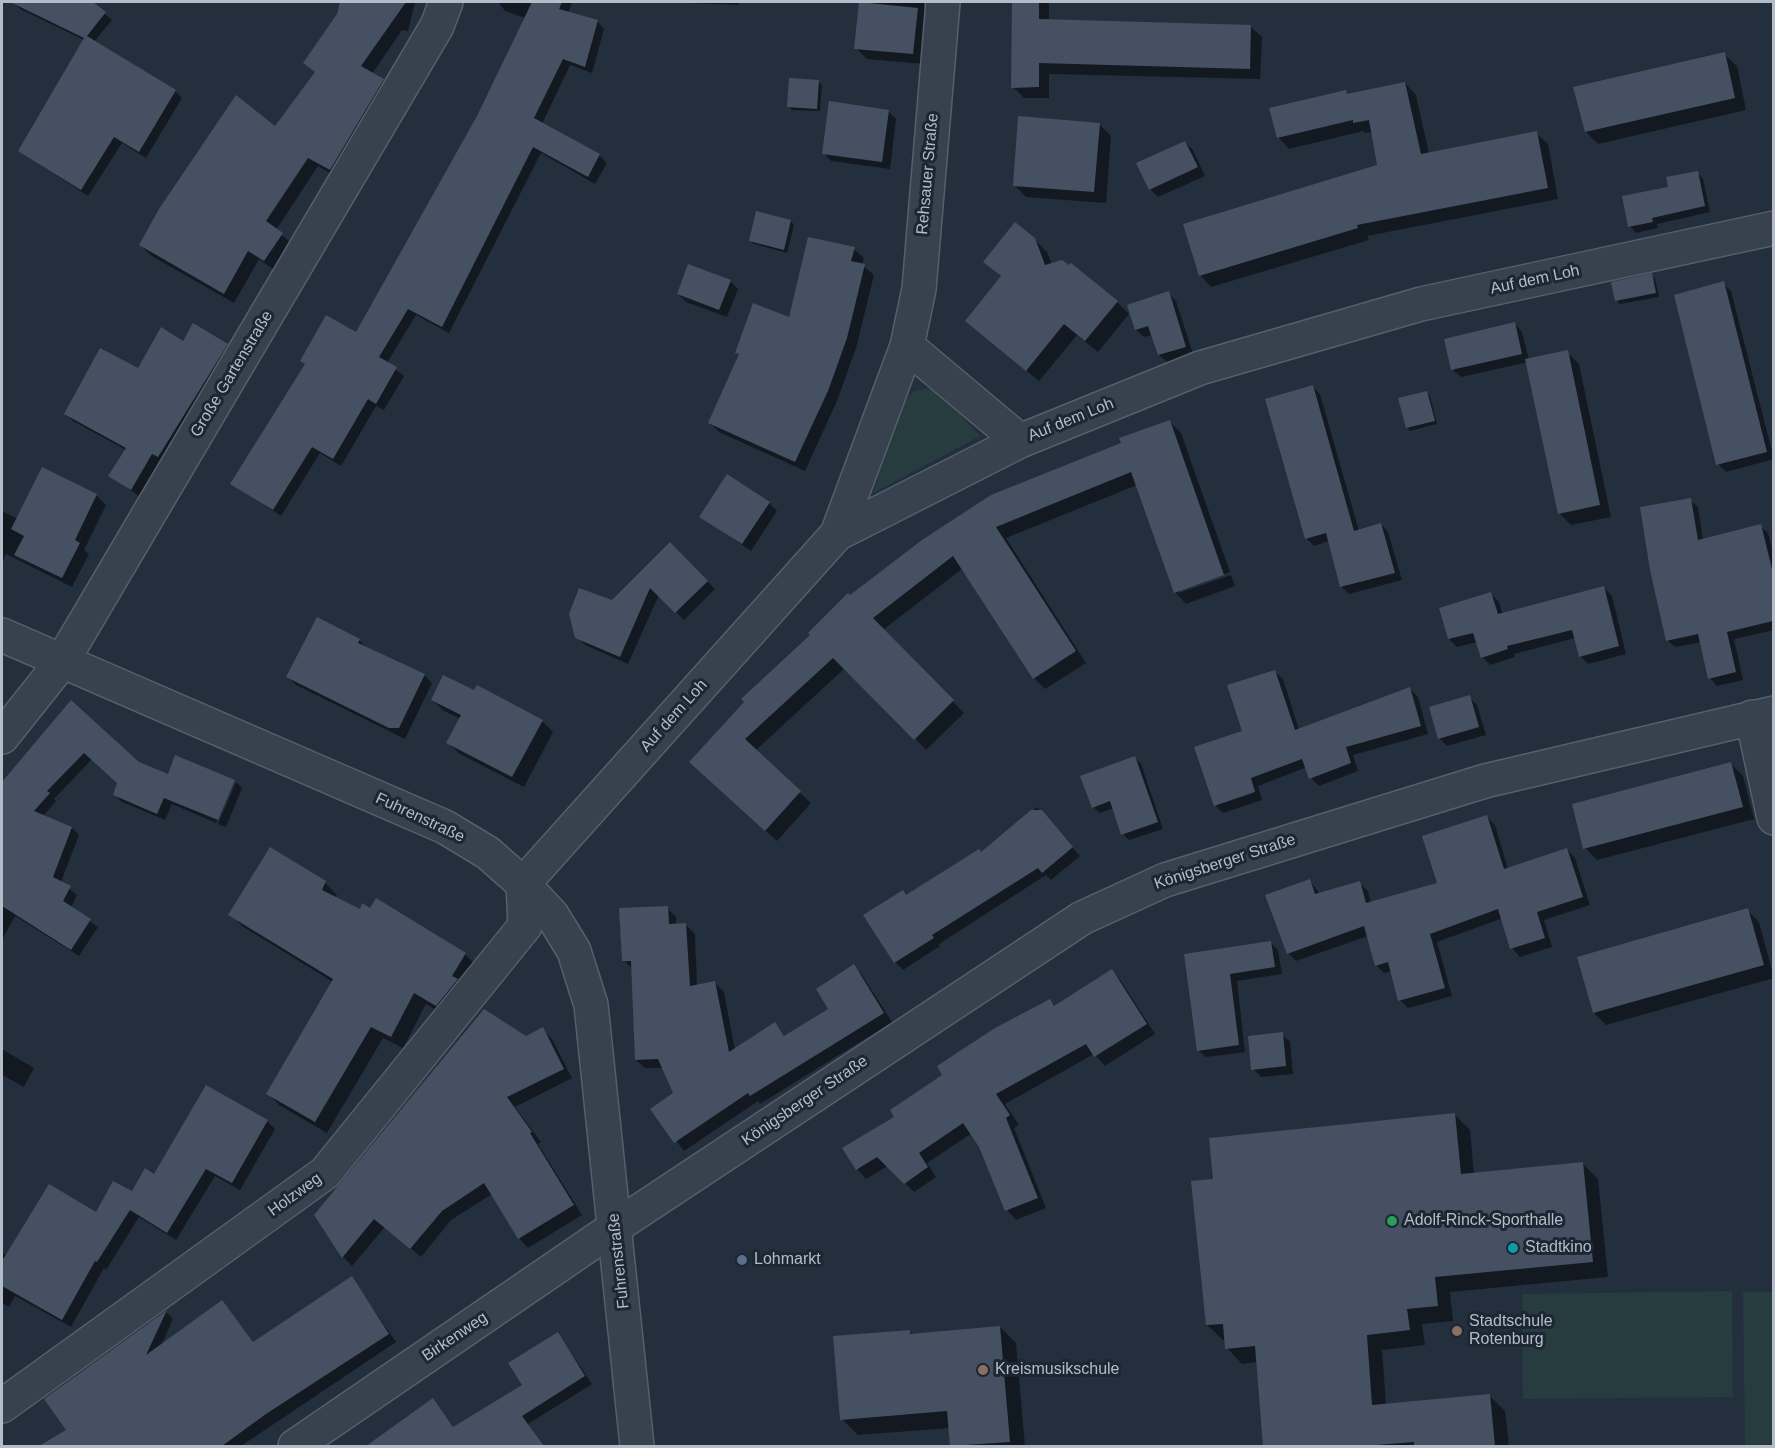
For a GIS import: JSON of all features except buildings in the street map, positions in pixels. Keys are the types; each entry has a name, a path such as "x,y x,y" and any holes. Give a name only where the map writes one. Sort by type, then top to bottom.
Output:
{"street":[{"name":"Große Gartenstraße","path":"2,736 61,663 438,26 446,2"},
{"name":"Rehsauer Straße","path":"837,534 907,346 919,289 943,2"},
{"name":"Auf dem Loh","path":"523,884 837,534 1020,441 1200,368 1421,304 1773,228"},
{"path":"907,346 1020,441"},
{"name":"Fuhrenstraße","path":"2,635 61,663 445,827 488,853 523,884 552,915 574,951 586,985 596,1040 637,1446"},
{"path":"1763,715 1773,818"},
{"name":"Königsberger Straße","path":"615,1227 1082,918 1166,880 1485,781 1763,715"},
{"name":"Holzweg","path":"2,1406 325,1173 525,926 523,884"},
{"name":"Birkenweg","path":"295,1446 615,1227"}],"green space":[{"path":"931,388 938,391 980,436 873,493 902,404 914,391"},
{"path":"1732,1291 1733,1397 1523,1399 1522,1294"},
{"path":"1743,1292 1773,1292 1773,1446 1745,1446"}],"place":[{"name":"Adolf-Rinck-Sporthalle","path":"1392,1221"},
{"name":"Stadtkino","path":"1513,1248"},
{"name":"Lohmarkt","path":"742,1260"},
{"name":"Stadtschule Rotenburg","path":"1457,1331"},
{"name":"Kreismusikschule","path":"983,1370"}]}
